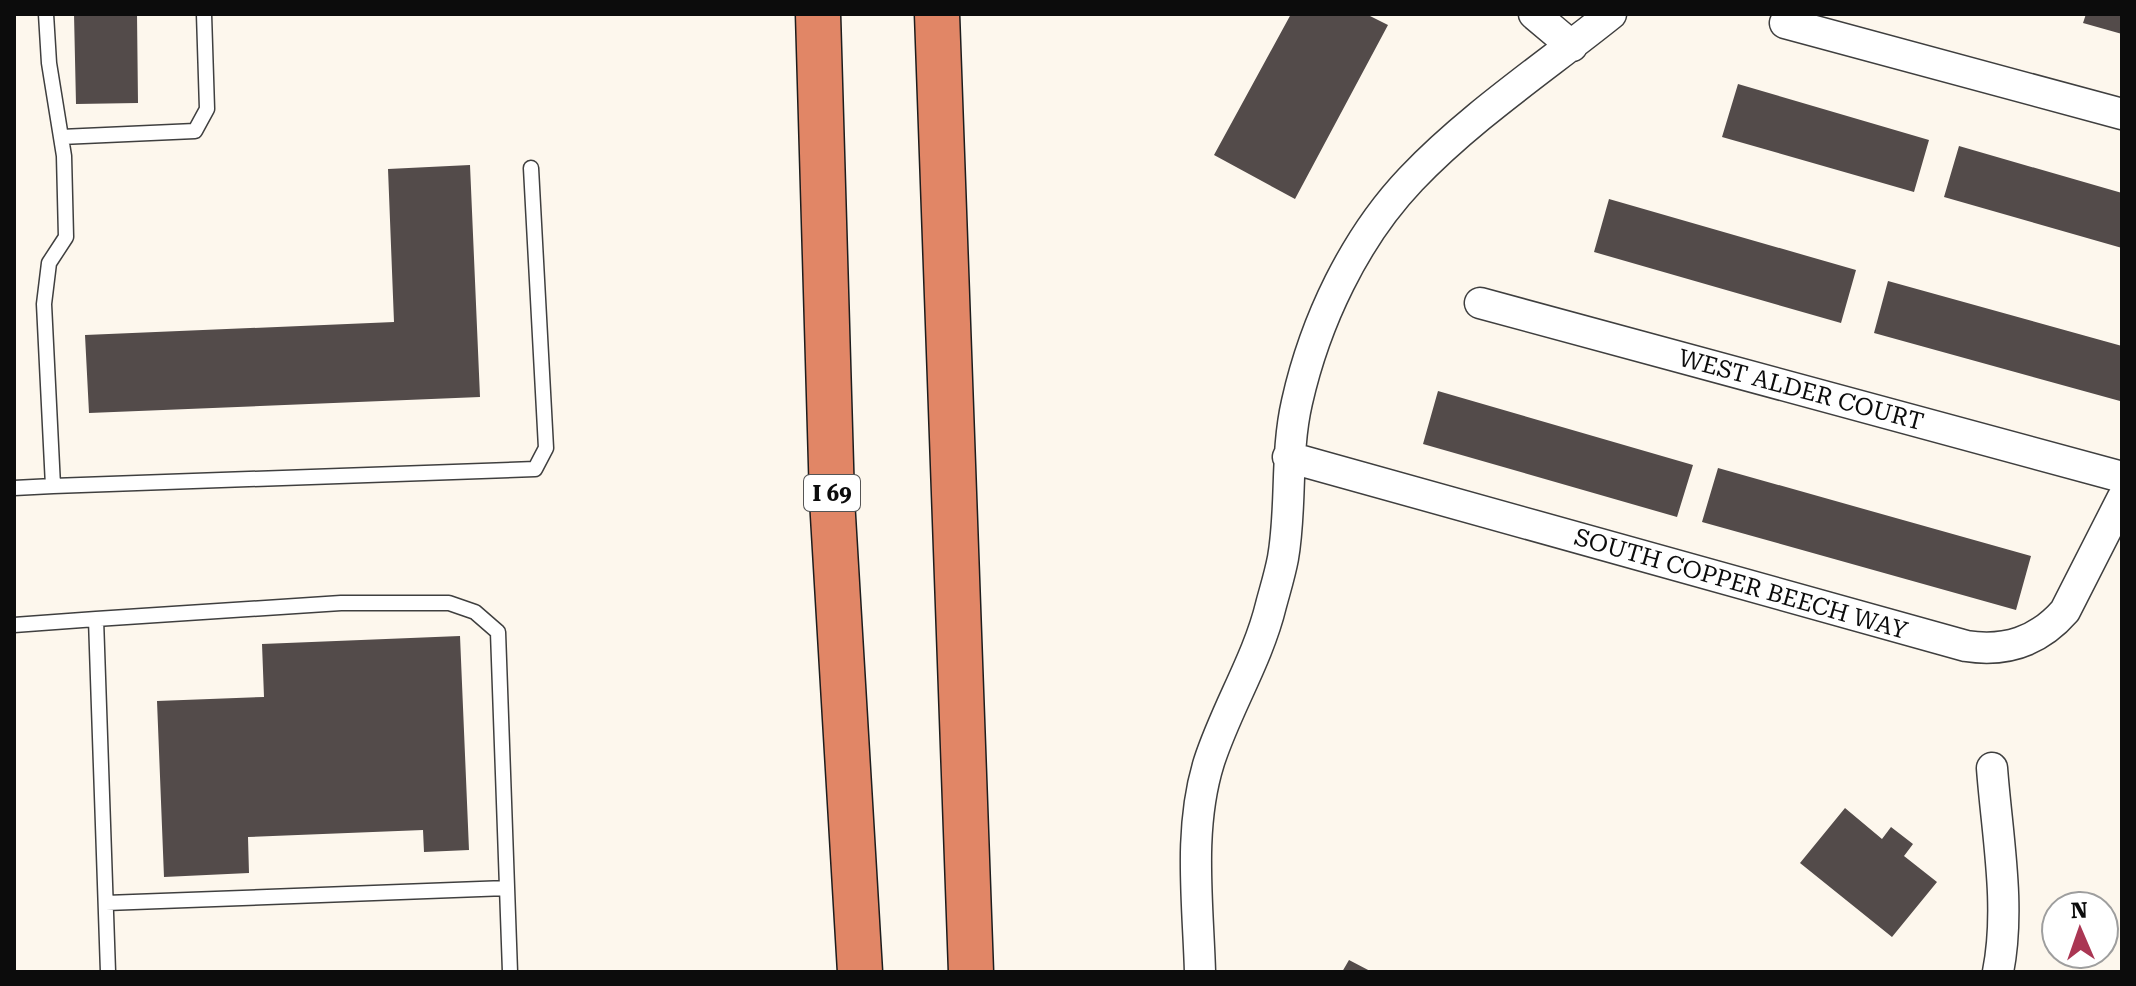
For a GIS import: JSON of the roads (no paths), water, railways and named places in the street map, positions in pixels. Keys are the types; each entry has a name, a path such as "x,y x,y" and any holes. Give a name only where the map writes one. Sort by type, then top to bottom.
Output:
{"highway":[{"name":"I 69","path":"818,14 832,499 860,972"},
{"path":"937,14 971,972"}],"street":[{"path":"1534,14 1572,46"},
{"path":"1200,972 1197,815 1208,765 1224,718 1268,618 1284,556 1288,457 1297,402 1318,329 1336,289 1374,227 1409,181 1431,158 1611,14"},
{"path":"1785,23 2122,114"},
{"name":"WEST ALDER COURT","path":"1480,303 2122,477"},
{"name":"SOUTH COPPER BEECH WAY","path":"1288,457 1966,646 1992,650 2035,637 2051,627 2065,611 2122,499"},
{"path":"1992,768 2004,911 2004,942 1998,972"}],"lane":[{"path":"46,14 49,63 61,137 66,237 49,263 44,304 53,486"},
{"path":"61,137 195,131 207,109 204,14"},
{"path":"14,488 535,469 546,448 531,168"},
{"path":"14,625 341,603 449,603 475,612 498,632 510,972"},
{"path":"96,619 108,972"},
{"path":"106,903 507,888"}]}
